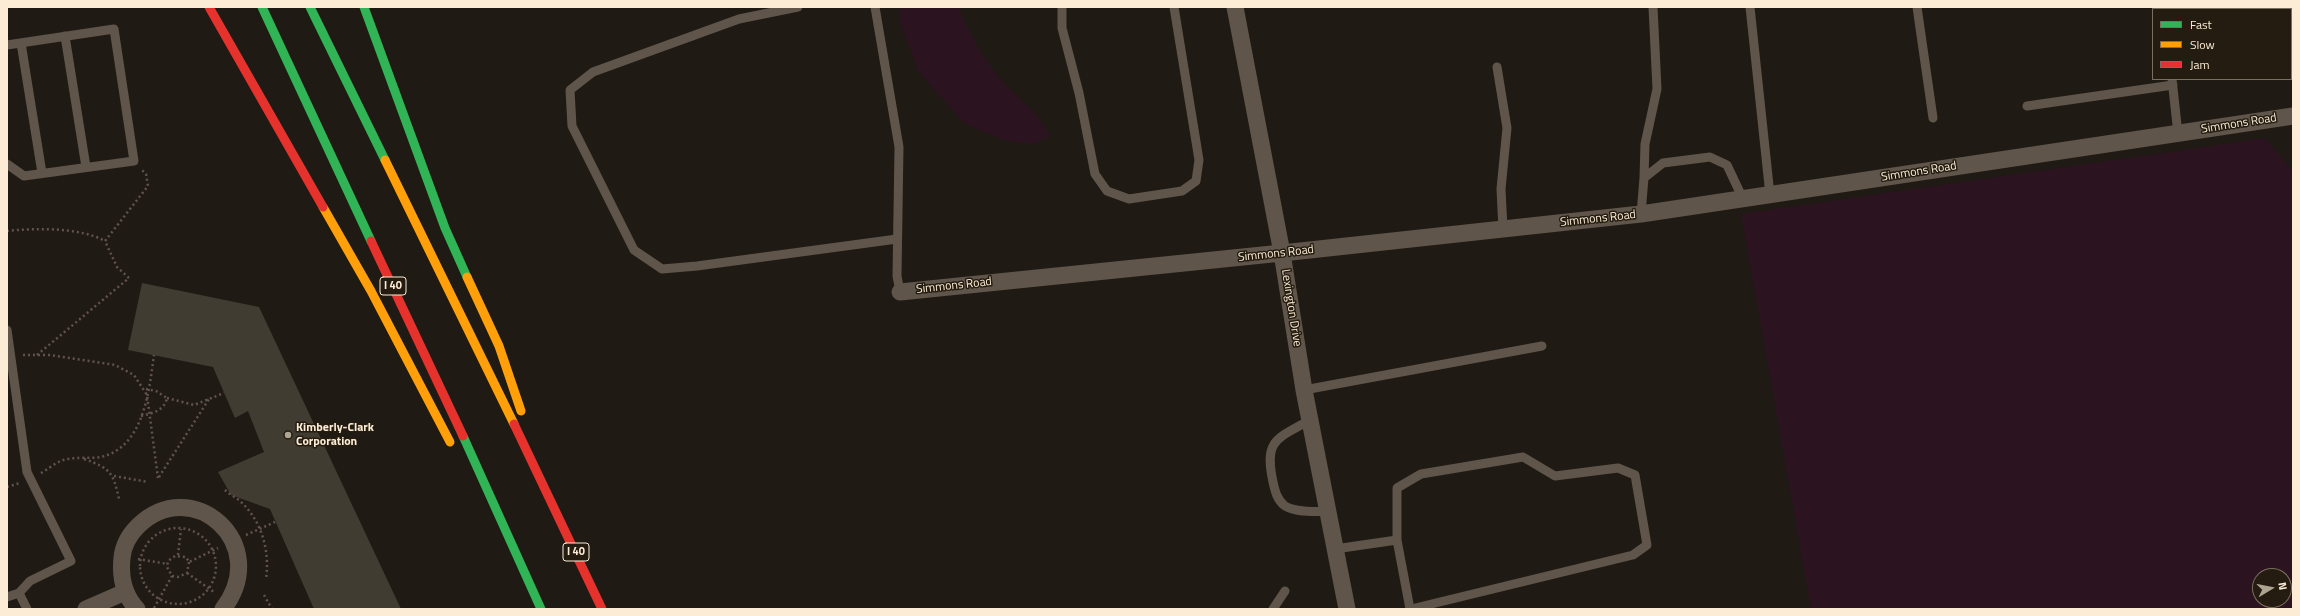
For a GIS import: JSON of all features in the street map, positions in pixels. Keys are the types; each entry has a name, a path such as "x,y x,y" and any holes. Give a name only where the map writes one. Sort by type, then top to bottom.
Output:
{"highway":[{"path":"209,7 371,291 454,449"},
{"name":"I 40","path":"262,7 446,400 541,609"},
{"name":"I 40","path":"310,7 550,495 602,609"},
{"path":"364,7 445,228 499,346 550,495"},
{"path":"489,516 521,567"}],"street":[{"name":"Lexington Drive","path":"1235,7 1282,253 1304,390 1347,609"},
{"name":"Simmons Road","path":"900,292 1282,253 1641,214 2293,116"},
{"path":"136,609 125,592 120,572 122,556 132,532 147,518 166,509 183,508 206,514 222,525 233,541 239,559 239,578 226,606"},
{"path":"86,609 125,592"}],"lane":[{"path":"798,7 739,19 593,72 570,90 572,126 634,250 662,269 897,239"},
{"path":"876,7 899,148 897,276 900,292"},
{"path":"1062,7 1062,28 1079,93 1095,174 1107,191 1129,199 1182,191 1196,181 1199,160 1174,7"},
{"path":"1641,214 1645,144 1657,89 1653,7"},
{"path":"1750,7 1770,195"},
{"path":"1917,7 1933,118"},
{"path":"7,45 114,28 134,161 24,176 7,164"},
{"path":"65,36 86,167"},
{"path":"21,43 42,173"},
{"path":"1497,67 1507,128 1501,189 1503,229"},
{"path":"2027,106 2173,82 2178,134"},
{"path":"1644,178 1663,163 1710,157 1727,166 1743,199"},
{"path":"7,330 27,472 71,561 30,581 19,593 7,597"},
{"path":"1304,390 1542,346"},
{"path":"1310,420 1281,436 1271,447 1270,464 1276,495 1286,506 1300,510 1328,512"},
{"path":"1523,457 1555,476 1618,468 1635,475 1647,545 1633,555 1411,609 1397,540 1396,488 1421,474 1523,457"},
{"path":"1335,549 1397,540"},
{"path":"1273,609 1285,591"},
{"path":"19,593 27,609"}],"path":[{"path":"105,241 148,186 146,174 134,161"},
{"path":"7,231 44,228 97,236 105,241 117,267 129,278 37,355"},
{"path":"11,356 50,355 119,367 134,375 147,395 158,478 209,399"},
{"path":"54,466 61,460 100,457 122,447 132,436 141,416 147,395 154,355"},
{"path":"144,389 156,391 167,398 194,405 224,393"},
{"path":"141,416 163,408 167,398"},
{"path":"82,459 103,466 114,476 148,482"},
{"path":"114,476 119,499"},
{"path":"225,490 251,514 266,542 268,567 266,579"},
{"path":"178,555 183,508"},
{"path":"189,562 275,522"},
{"path":"181,529 201,537 213,550 216,571 209,588 198,600 186,605 171,604 158,600 150,594 144,584 140,571 139,559 144,547 158,532 181,529"},
{"path":"178,555 186,557 189,562 187,572 178,577 172,576 169,572 168,564 171,558 178,555"},
{"path":"122,556 168,564"},
{"path":"187,572 209,588 226,606"},
{"path":"153,609 172,576"},
{"path":"264,595 272,609"}],"shaded area":[{"path":"898,7 958,7 986,60 1005,84 1039,119 1050,136 1034,144 1007,141 965,124 918,71 900,22"},
{"path":"2265,138 2293,171 2293,609 1811,609 1741,214"}],"building":[{"name":"Kimberly-Clark Corporation","path":"142,283 259,307 401,609 314,609 270,509 231,495 218,472 264,452 248,411 235,418 213,367 128,350"}],"traffic: fast":[{"path":"262,7 371,241"},
{"path":"310,7 385,160"},
{"path":"364,7 445,228 467,277"},
{"path":"463,436 541,609"}],"traffic: slow":[{"path":"385,160 514,424"},
{"path":"323,207 371,291 450,442"},
{"path":"467,277 499,346 521,411"}],"traffic: jam":[{"path":"209,7 323,207"},
{"path":"371,241 463,436"},
{"path":"514,424 602,609"}],"place":[{"name":"Kimberly-Clark Corporation","path":"288,435"}]}
